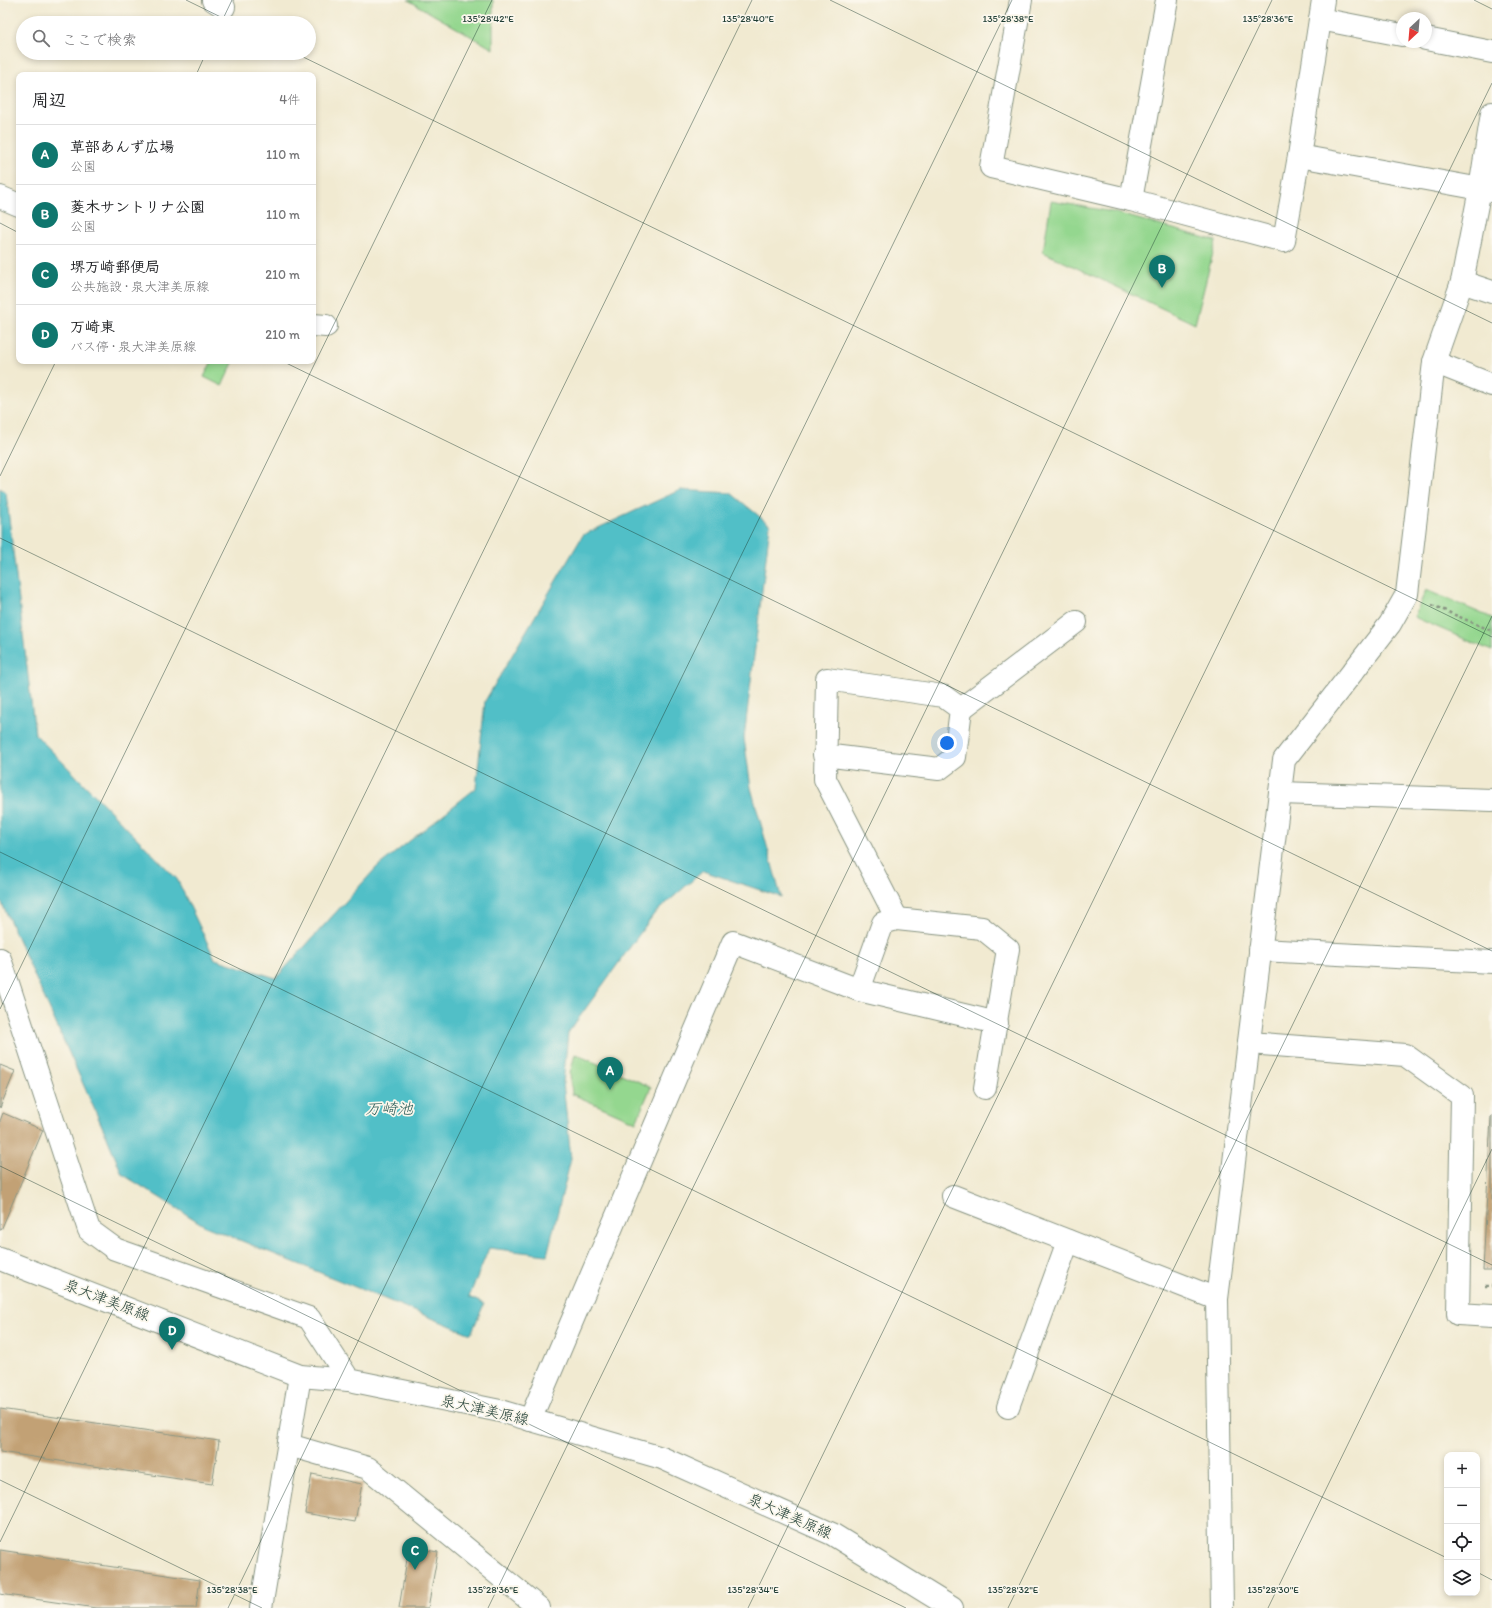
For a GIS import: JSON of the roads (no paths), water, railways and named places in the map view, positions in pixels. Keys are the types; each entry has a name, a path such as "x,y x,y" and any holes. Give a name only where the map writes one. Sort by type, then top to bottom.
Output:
{"street":[{"path":"1021,0 991,167 1131,200 1284,241 1322,9 1396,33"},
{"path":"1131,200 1167,0"},
{"path":"1432,40 1492,52"},
{"path":"1222,1608 1217,1299 1284,760 1390,624 1407,594 1434,362 1462,282 1486,190 1492,113"},
{"path":"1299,156 1486,190"},
{"path":"0,197 16,204"},
{"path":"1462,282 1492,292"},
{"path":"1434,362 1492,386"},
{"path":"824,755 939,769 955,757 961,709 1076,622"},
{"path":"896,919 825,780 824,755 827,679 943,696 961,709"},
{"path":"1280,793 1492,800"},
{"path":"859,990 883,923 896,919 982,928 1008,949 997,1023 985,1088"},
{"path":"530,1420 733,942 859,990 997,1023"},
{"path":"1260,950 1492,962"},
{"path":"0,959 89,1230 115,1249 308,1318 349,1380"},
{"path":"1249,1044 1405,1055 1462,1096 1458,1314 1492,1316"},
{"path":"953,1196 1217,1299"},
{"path":"1008,1407 1068,1241"},
{"name":"泉大津美原線","path":"0,1259 300,1376 349,1380 500,1411 662,1458 825,1530 952,1608"},
{"path":"261,1608 300,1376"},
{"path":"289,1445 368,1468 539,1608"}],"water":[{"name":"万崎池","path":"0,488 6,493 35,734 177,879 215,959 276,978 377,867 476,788 485,701 583,535 680,490 731,493 770,525 744,738 751,788 781,897 703,871 654,914 568,1033 563,1083 571,1159 547,1255 489,1248 469,1297 484,1304 471,1334 205,1226 122,1174 0,899"}],"place":[{"name":"菱木サントリナ公園","path":"1162,288"},
{"name":"草部あんず広場","path":"610,1090"},
{"name":"万崎東","path":"172,1350"},
{"name":"堺万崎郵便局","path":"415,1570"}]}
